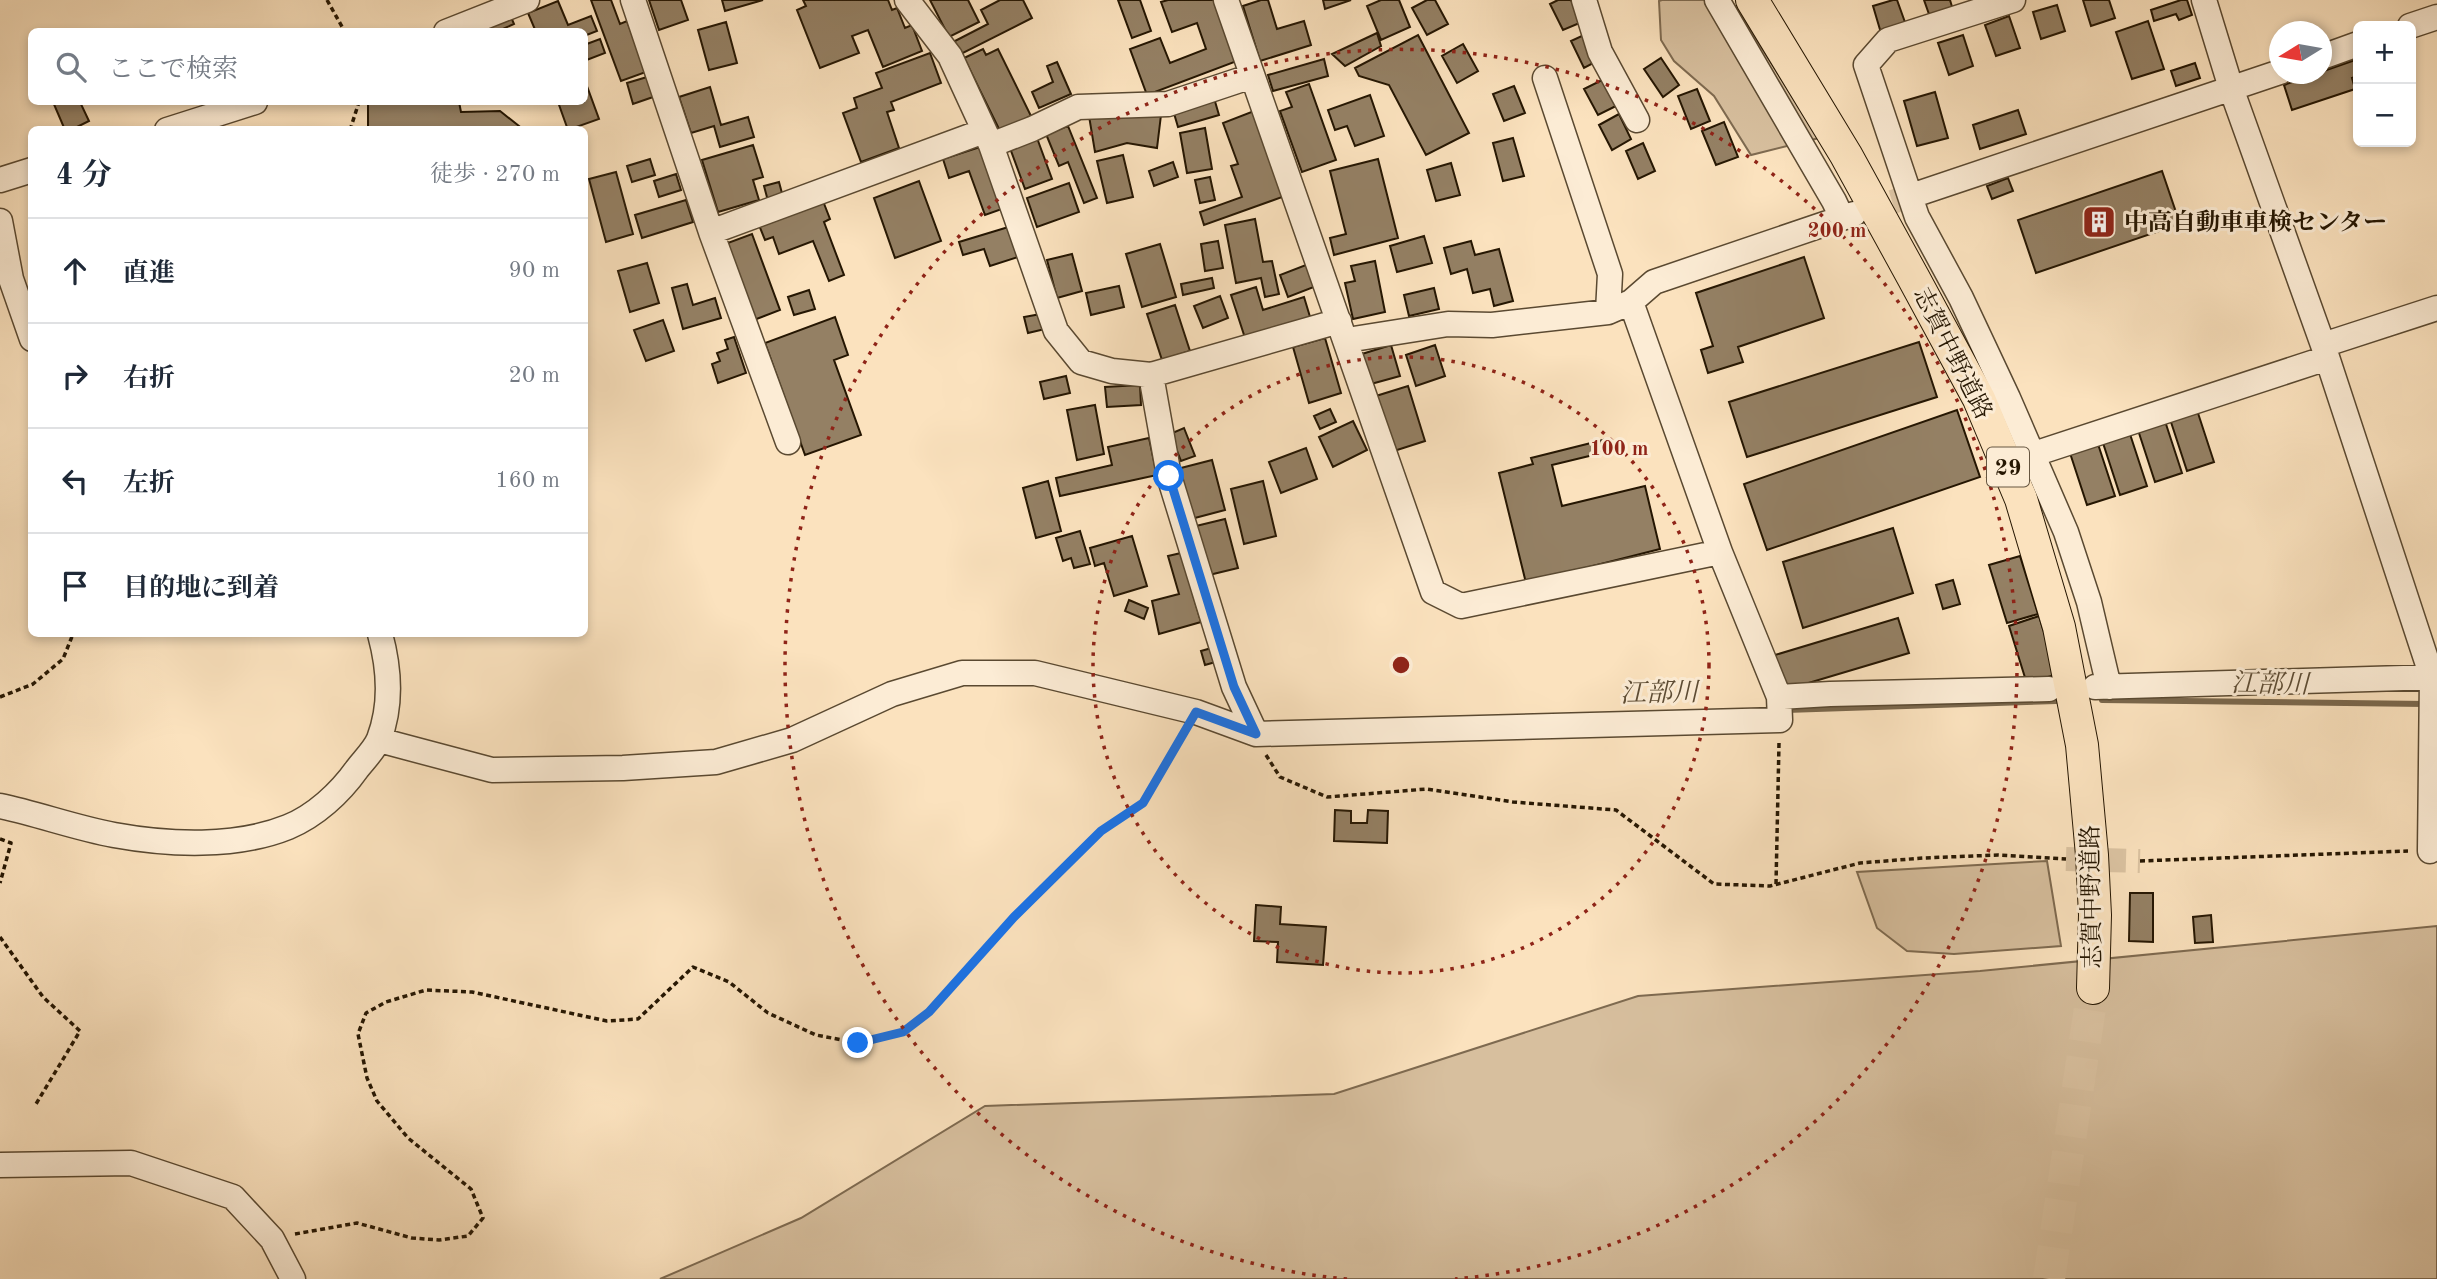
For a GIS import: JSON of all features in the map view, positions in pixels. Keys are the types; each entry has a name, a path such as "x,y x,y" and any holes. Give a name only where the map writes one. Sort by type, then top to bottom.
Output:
{"main road":[{"name":"志賀中野道路","path":"1752,0 1846,155 1913,276 1979,399 2021,499 2059,627 2082,745 2095,915 2092,989"}],"street":[{"path":"456,28 527,0"},
{"path":"633,0 711,232 788,442"},
{"path":"906,0 950,56 987,138 1056,331 1081,362 1112,371 1151,375 1343,330 1448,324 1492,325 1608,312 1631,302 1654,282 1848,216 1834,201 1717,0"},
{"path":"1226,0 1433,592 1461,606 1720,552"},
{"path":"1584,0 1600,52 1637,120"},
{"path":"2013,0 1888,40 1866,65 1917,217 1961,298 2034,454 2066,532 2086,590 2101,687 2434,677"},
{"path":"2204,0 2231,88 2325,352 2434,677 2430,851"},
{"path":"2416,24 2437,17"},
{"path":"2332,53 2353,46"},
{"path":"711,232 987,138 1032,129 1078,107 1168,104 1252,76"},
{"path":"1911,196 2269,76"},
{"path":"1545,78 1610,274 1608,312"},
{"path":"180,126 246,105"},
{"path":"0,180 28,171"},
{"path":"0,221 12,279 28,327"},
{"path":"1631,302 1779,708"},
{"path":"2034,454 2325,352 2437,308"},
{"path":"1151,375 1169,476 1234,687 1254,733"},
{"path":"0,806 114,835 168,841 246,839 289,827 318,810 349,780 379,740 388,694 381,637"},
{"path":"379,740 492,770 623,768 716,762 792,740 892,694 962,673 1035,673 1196,712 1254,733 1779,708 1830,694 2049,689"},
{"path":"0,1165 131,1163 233,1197 272,1239 293,1279"}],"path":[{"path":"327,0 343,28"},
{"path":"352,126 358,105"},
{"path":"0,696 33,684 63,659 72,637"},
{"path":"1776,884 1779,708"},
{"path":"272,1239 323,1227 358,1223 412,1238 439,1240 468,1236 483,1218 471,1189 408,1138 377,1101 367,1078 358,1034 366,1013 386,1002 426,989 472,992 607,1021 638,1019 693,967 729,982 768,1013 816,1035 858,1043 903,1032 929,1012 1014,917 1101,831 1143,803 1196,712"},
{"path":"1254,733 1280,777 1327,797 1427,789 1513,802 1616,810 1714,884 1776,884 1860,863 1998,855 2066,859"},
{"path":"0,839 11,843 0,883"},
{"path":"2140,861 2430,851"},
{"path":"0,937 43,997 80,1031 36,1104"}],"shaded area":[{"path":"1731,0 1819,138 1751,155 1714,96 1674,61 1661,40 1659,1"},
{"path":"2047,861 2061,946 1954,954 1907,951 1877,928 1857,872"},
{"path":"2437,926 2437,1279 660,1279 801,1218 985,1106 1334,1094 1638,996 1980,971"}],"building":[{"path":"591,0 611,0 620,24 627,21 646,72 621,81"},
{"path":"649,0 681,0 688,20 659,30"},
{"path":"722,0 763,0 725,11"},
{"path":"803,0 888,0 892,10 897,8 905,28 912,25 922,51 883,67 868,30 852,36 859,53 820,68 797,10 806,6"},
{"path":"930,0 968,0 979,22 949,37"},
{"path":"1000,0 1023,0 1032,18 959,55 953,42 988,24 981,10"},
{"path":"1118,0 1140,0 1151,31 1132,38"},
{"path":"1215,0 1237,61 1147,95 1130,49 1160,38 1170,63 1206,49 1197,23 1172,32 1161,2"},
{"path":"1268,0 1277,29 1304,21 1311,45 1260,61 1243,6"},
{"path":"1323,0 1351,0 1325,9"},
{"path":"1381,0 1399,0 1410,27 1381,40 1367,6"},
{"path":"1427,0 1435,0 1448,24 1427,35 1412,8"},
{"path":"1558,0 1571,0 1582,22 1563,30 1550,4"},
{"path":"1897,0 1906,25 1881,33 1873,6"},
{"path":"1924,0 1950,0 1953,10 1930,17"},
{"path":"2083,0 2109,0 2115,18 2091,26"},
{"path":"2187,0 2192,15 2179,20 2176,14 2154,21 2151,10"},
{"path":"558,1 568,25 591,16 597,31 588,34 588,28 534,28 528,13"},
{"path":"2057,5 2065,31 2041,39 2033,12"},
{"path":"2009,16 2020,48 1996,56 1985,25"},
{"path":"511,17 514,24 505,28 485,28"},
{"path":"2148,21 2164,69 2132,79 2116,32"},
{"path":"726,22 737,63 709,70 698,30"},
{"path":"1377,33 1381,46 1345,66 1332,54"},
{"path":"1586,34 1599,60 1584,68 1571,41"},
{"path":"1418,35 1469,133 1426,155 1389,85 1359,76 1355,68"},
{"path":"1963,35 1973,66 1949,75 1938,43"},
{"path":"600,39 605,53 588,59 588,44"},
{"path":"1463,44 1478,71 1457,83 1442,56"},
{"path":"983,49 986,55 998,49 1031,116 1000,131 964,58"},
{"path":"930,53 941,83 891,102 894,110 887,112 899,148 861,162 843,113 857,108 854,98 882,88 876,73"},
{"path":"1661,58 1679,85 1663,97 1644,69"},
{"path":"1324,59 1328,76 1273,91 1268,75"},
{"path":"2353,61 2353,90 2292,110 2284,85 2332,84 2332,68"},
{"path":"1057,62 1071,94 1039,108 1032,92 1053,82 1047,66"},
{"path":"2195,63 2200,78 2176,86 2171,71"},
{"path":"647,77 653,97 633,104 627,83"},
{"path":"1602,80 1616,106 1598,115 1584,89"},
{"path":"1309,84 1336,160 1302,172 1280,111 1292,107 1286,92"},
{"path":"1514,86 1525,113 1504,121 1493,94"},
{"path":"710,87 721,125 748,117 754,137 720,147 714,126 691,133 679,97"},
{"path":"588,89 599,119 579,126 567,126 559,105 588,105"},
{"path":"1697,89 1710,121 1691,129 1678,96"},
{"path":"1935,92 1948,138 1917,146 1904,101"},
{"path":"1370,95 1384,136 1355,146 1347,126 1335,130 1328,110"},
{"path":"1214,98 1219,115 1178,127 1173,110"},
{"path":"54,105 81,105 89,121 79,126 63,126"},
{"path":"368,105 460,105 461,112 500,111 519,126 368,126"},
{"path":"2018,110 2026,134 1980,149 1973,125"},
{"path":"1254,111 1285,196 1204,225 1200,212 1242,197 1231,166 1238,164 1223,123"},
{"path":"1619,114 1631,139 1612,150 1599,125"},
{"path":"1161,115 1157,148 1127,143 1095,152 1089,116"},
{"path":"1724,122 1738,157 1716,165 1702,131"},
{"path":"1068,126 1097,198 1084,203 1068,162 1059,166 1046,134"},
{"path":"1205,128 1212,169 1187,173 1180,133"},
{"path":"1037,138 1052,179 1025,189 1010,148"},
{"path":"1513,138 1524,176 1503,181 1493,143"},
{"path":"1643,143 1655,171 1638,179 1626,151"},
{"path":"753,145 763,177 753,180 759,200 718,212 702,160"},
{"path":"980,147 1002,209 985,215 969,171 949,178 943,159"},
{"path":"1123,155 1133,197 1107,203 1097,161"},
{"path":"650,159 655,175 632,182 627,166"},
{"path":"1378,159 1398,238 1334,255 1330,238 1346,234 1330,171"},
{"path":"1173,162 1178,177 1154,186 1149,171"},
{"path":"1451,163 1460,195 1436,201 1427,170"},
{"name":"中高自動車車検センター","path":"2162,171 2180,224 2036,273 2018,220"},
{"path":"616,172 633,234 606,242 589,179"},
{"path":"676,174 681,190 659,197 654,181"},
{"path":"1210,177 1215,200 1200,203 1195,180"},
{"path":"2008,178 2013,191 1992,199 1987,186"},
{"path":"919,181 941,241 895,258 874,198"},
{"path":"779,182 783,197 768,201 764,186"},
{"path":"1069,183 1079,212 1037,227 1027,198"},
{"path":"686,200 693,222 642,238 635,215"},
{"path":"823,201 830,219 824,222 844,275 829,281 813,241 779,254 773,237 765,240 759,225"},
{"path":"1255,219 1263,262 1272,261 1279,294 1265,297 1261,278 1236,283 1225,225"},
{"path":"1015,225 1024,255 990,266 984,249 963,255 959,242"},
{"path":"752,234 780,310 754,320 725,244"},
{"path":"1424,236 1432,263 1397,272 1390,246"},
{"path":"1218,241 1223,268 1205,271 1201,244"},
{"path":"1471,241 1475,255 1499,249 1513,301 1494,306 1490,289 1473,293 1467,269 1451,274 1444,248"},
{"path":"1160,244 1176,297 1142,307 1126,254"},
{"path":"1072,254 1082,291 1057,298 1047,260"},
{"path":"1804,257 1824,318 1738,347 1743,362 1708,373 1701,350 1713,346 1696,293"},
{"path":"1375,261 1385,312 1353,319 1345,283 1355,281 1351,266"},
{"path":"647,263 659,303 630,312 618,271"},
{"path":"1311,263 1319,285 1288,297 1280,275"},
{"path":"1212,278 1214,288 1183,295 1181,284"},
{"path":"687,284 693,305 715,298 721,318 683,329 672,288"},
{"path":"1119,286 1124,307 1091,315 1086,293"},
{"path":"1256,287 1263,310 1304,297 1311,320 1246,341 1231,295"},
{"path":"1434,288 1439,309 1409,316 1404,295"},
{"path":"809,290 815,309 794,315 788,297"},
{"path":"1220,296 1228,318 1203,328 1194,306"},
{"path":"1175,305 1190,351 1162,360 1147,314"},
{"path":"1041,314 1045,329 1028,333 1024,317"},
{"path":"835,317 848,355 834,360 861,435 805,455 765,343"},
{"path":"663,320 674,351 646,361 634,330"},
{"path":"734,337 746,373 718,383 712,364 720,361 717,353 728,349 725,340"},
{"path":"1325,338 1341,393 1309,403 1293,347"},
{"path":"1919,342 1937,397 1747,457 1729,402"},
{"path":"1391,345 1400,376 1371,384 1362,354"},
{"path":"1435,345 1445,376 1416,386 1406,355"},
{"path":"1066,376 1070,393 1044,399 1040,382"},
{"path":"1140,385 1141,405 1107,407 1105,387"},
{"path":"1408,386 1425,441 1394,451 1376,396"},
{"path":"1095,405 1104,454 1077,460 1067,410"},
{"path":"2196,407 2214,462 2187,471 2169,416"},
{"path":"1330,409 1336,422 1320,429 1314,416"},
{"path":"1957,410 1980,477 1767,550 1744,484"},
{"path":"2164,418 2182,473 2155,482 2137,427"},
{"path":"1353,421 1367,450 1333,467 1319,437"},
{"path":"1184,428 1195,456 1181,461 1170,434"},
{"path":"2129,431 2147,486 2120,495 2102,440"},
{"path":"1149,438 1157,475 1060,496 1056,478 1112,465 1108,447"},
{"path":"1607,439 1610,451 1552,465 1562,506 1645,486 1660,549 1526,583 1499,473 1533,464 1531,458"},
{"path":"2097,441 2115,496 2087,505 2069,450"},
{"path":"1306,448 1317,479 1281,493 1269,462"},
{"path":"1212,460 1225,510 1191,519 1177,469"},
{"path":"1048,481 1061,531 1036,538 1023,488"},
{"path":"1263,481 1276,536 1244,544 1231,489"},
{"path":"1225,519 1238,568 1209,575 1196,526"},
{"path":"1893,528 1913,593 1803,628 1783,562"},
{"path":"1080,531 1090,564 1074,568 1071,558 1063,561 1056,538"},
{"path":"1132,536 1147,586 1114,596 1104,563 1095,566 1090,548"},
{"path":"1181,553 1201,622 1159,634 1152,601 1179,594 1168,556"},
{"path":"2020,556 2038,614 2007,623 1989,565"},
{"path":"1953,580 1960,604 1943,609 1936,585"},
{"path":"1129,600 1148,608 1144,619 1125,611"},
{"path":"2039,616 2057,674 2027,684 2009,626"},
{"path":"1898,618 1909,653 1785,690 1775,655"},
{"path":"1215,647 1219,661 1205,665 1201,651"},
{"path":"1335,810 1351,811 1351,823 1367,823 1368,810 1388,811 1387,843 1334,841"},
{"path":"2130,893 2153,893 2153,942 2129,941"},
{"path":"1256,905 1281,907 1280,924 1326,927 1323,965 1277,962 1278,942 1254,941"},
{"path":"2211,915 2213,942 2195,943 2193,917"}],"waterway":[{"name":"江部川","path":"2102,700 2425,704"},
{"name":"江部川","path":"1786,710 2056,701"}],"tunnel":[{"path":"1858,213 1911,196"},
{"path":"2066,859 2140,861"},
{"path":"2049,1279 2093,988"}],"place":[{"name":"中高自動車車検センター","path":"2099,222"}],"route":[{"path":"858,1043 903,1032 929,1012 1014,917 1101,831 1143,803 1196,712 1256,734 1234,687 1169,476"}]}
